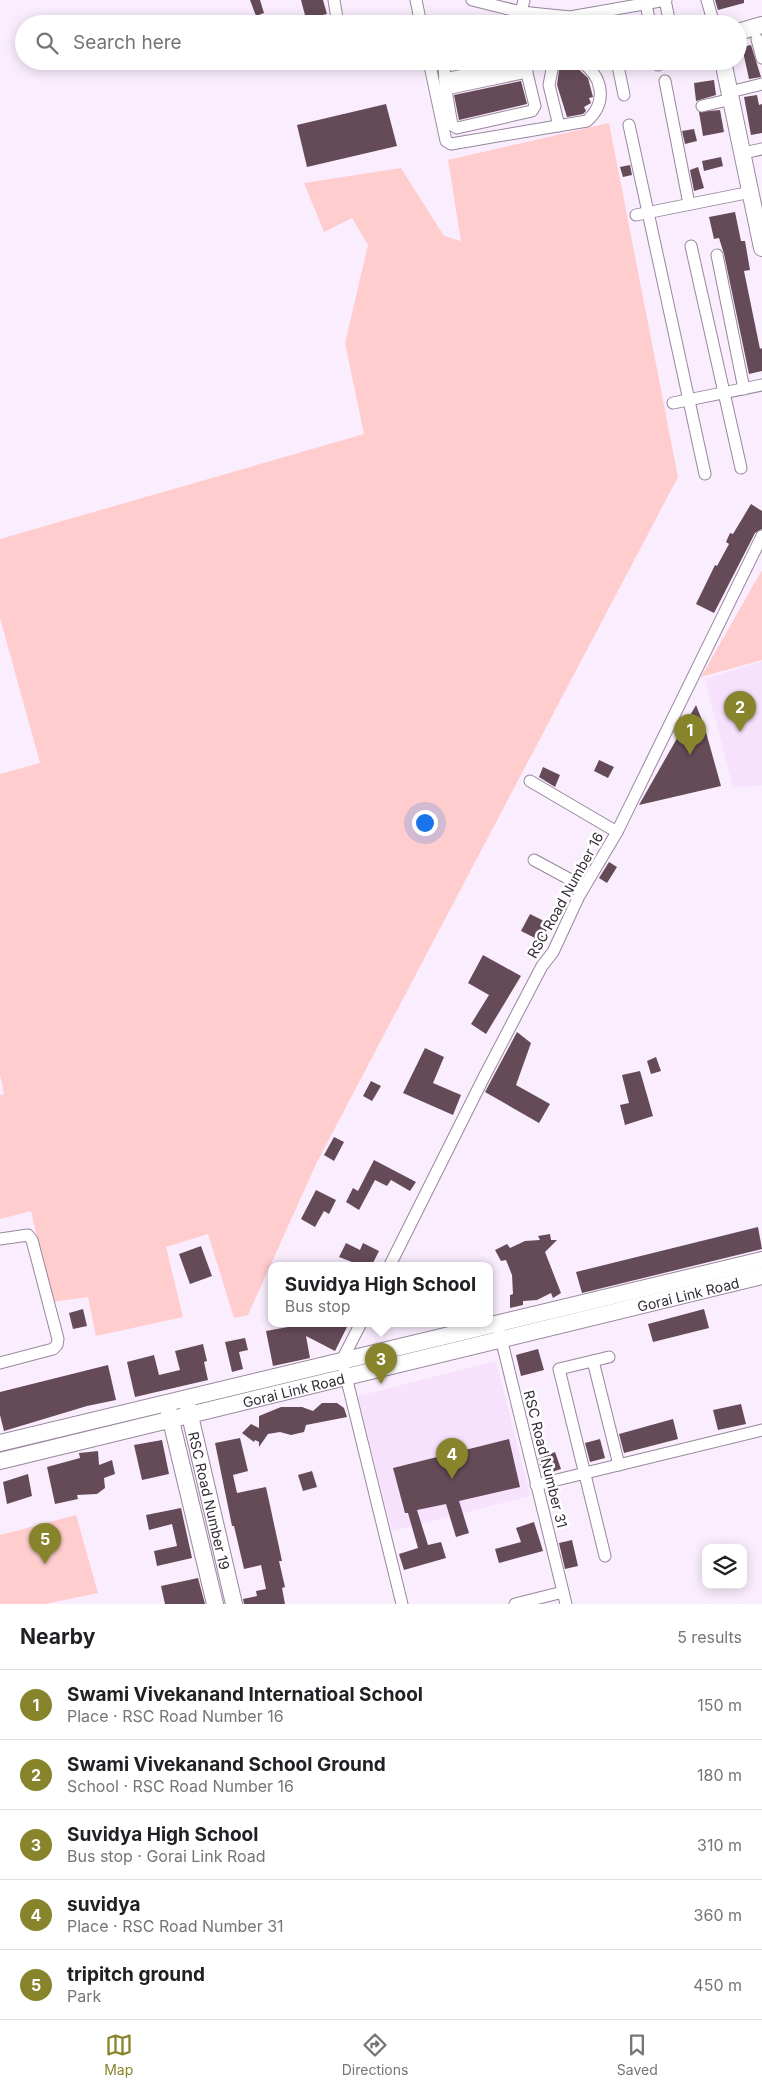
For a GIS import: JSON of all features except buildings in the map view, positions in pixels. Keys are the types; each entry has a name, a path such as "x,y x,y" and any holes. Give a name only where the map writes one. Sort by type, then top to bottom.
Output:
{"main road":[{"path":"747,32 760,32"},
{"path":"726,70 762,248"},
{"name":"Gorai Link Road","path":"493,1323 762,1260"},
{"name":"Gorai Link Road","path":"0,1461 762,1276"},
{"name":"Gorai Link Road","path":"0,1443 477,1327"},
{"name":"RSC Road Number 19","path":"186,1397 234,1604"},
{"name":"RSC Road Number 19","path":"167,1402 215,1604"}],"street":[{"path":"334,0 336,15"},
{"path":"416,0 419,15"},
{"path":"472,0 492,2 521,12 550,15"},
{"path":"521,12 524,0"},
{"path":"584,15 666,0 668,15"},
{"path":"707,0 711,15"},
{"path":"646,4 648,15"},
{"path":"760,32 762,58"},
{"path":"434,70 442,85 452,125 457,128 532,111 535,106 526,70"},
{"path":"443,70 442,85 446,141 451,144 588,121 592,117 600,99 599,80 591,70"},
{"path":"442,85 504,70"},
{"path":"552,70 549,85 559,126"},
{"path":"619,70 624,96"},
{"path":"665,81 689,204"},
{"path":"702,106 762,84"},
{"path":"629,125 642,214 690,400 705,474"},
{"path":"743,153 762,149"},
{"path":"642,214 751,192"},
{"path":"691,246 741,468"},
{"path":"717,255 744,389"},
{"path":"673,403 762,385"},
{"name":"RSC Road Number 16","path":"391,1262 482,1079 542,966 553,952 584,887 616,832 762,536"},
{"path":"530,781 616,832"},
{"path":"534,860 584,887"},
{"path":"0,1239 22,1234 28,1235 32,1240 58,1339 57,1345 53,1349 0,1363"},
{"name":"RSC Road Number 31","path":"497,1322 566,1604"},
{"path":"359,1327 342,1360 402,1604"},
{"path":"605,1556 559,1369 609,1357"},
{"path":"593,1361 618,1465"},
{"path":"536,1485 762,1430"},
{"path":"515,1604 562,1592"}],"shaded area":[{"path":"609,123 678,477 317,1162 272,1262 268,1262 268,1271 248,1315 234,1318 208,1234 166,1247 183,1317 96,1336 88,1297 52,1302 31,1211 0,1219 0,1095 4,1094 0,1074 0,774 40,763 0,618 0,539 364,434 345,343 368,245 352,218 324,232 304,183 401,168 444,236 461,241 448,160"},
{"path":"762,570 762,660 701,677"},
{"path":"762,661 762,785 733,788 705,679"},
{"path":"496,1361 530,1496 392,1531 358,1396"},
{"path":"76,1515 98,1593 45,1604 0,1604 0,1535"}],"place":[{"name":"Swami Vivekanand School Ground","path":"740,732"},
{"name":"Swami Vivekanand Internatioal School","path":"690,755"},
{"name":"Suvidya High School","path":"381,1384"},
{"name":"suvidya","path":"452,1479"},
{"name":"tripitch ground","path":"45,1564"}]}
